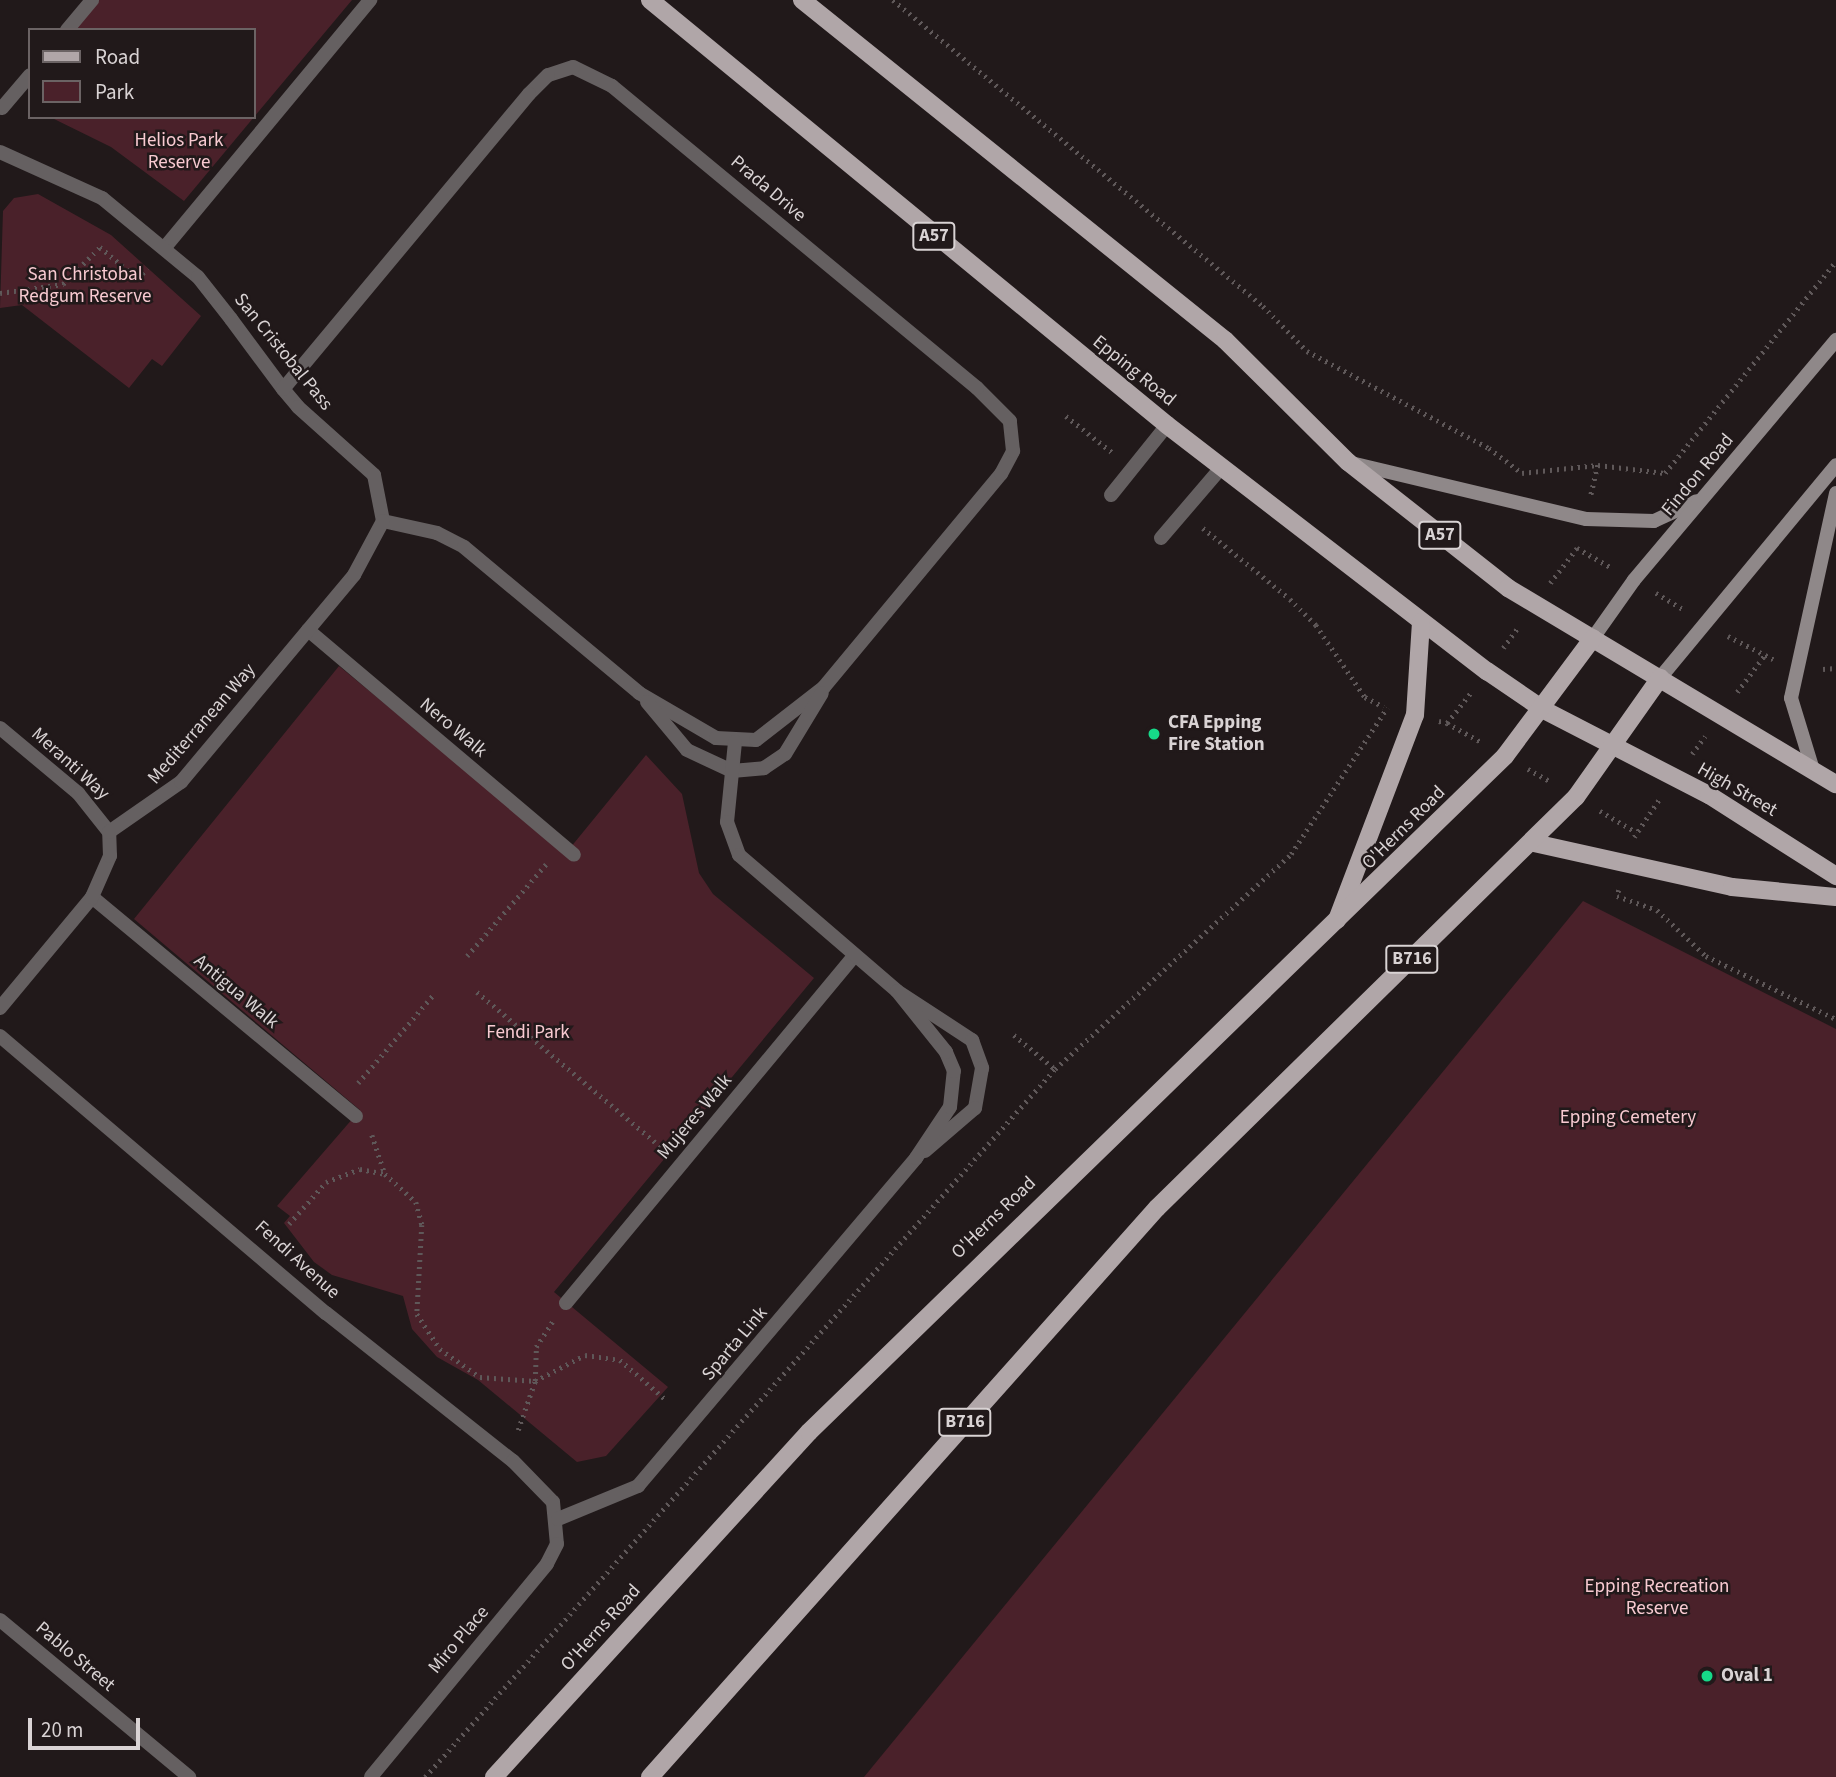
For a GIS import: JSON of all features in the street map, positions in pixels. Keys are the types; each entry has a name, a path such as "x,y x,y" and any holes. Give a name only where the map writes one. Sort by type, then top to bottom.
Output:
{"main road":[{"name":"Epping Road","path":"650,0 1221,468 1487,671 1544,710 1612,747"},
{"name":"A57","path":"802,0 1225,340 1348,462 1533,606 1593,638 1836,784"},
{"name":"Findon Road","path":"1593,638 1634,580 1836,340"},
{"path":"1348,462 1586,519 1654,521 1707,495"},
{"path":"1612,747 1660,678 1836,465"},
{"path":"1813,770 1793,721 1795,664 1836,493"},
{"path":"1335,927 1415,715 1421,622"},
{"name":"O'Herns Road","path":"494,1777 809,1432 1164,1083 1335,927 1504,756 1544,710 1593,638"},
{"name":"B716","path":"650,1777 1157,1208 1534,843 1576,797 1612,747"},
{"name":"High Street","path":"1612,747 1709,795 1836,876"},
{"path":"1534,843 1732,887 1836,897"}],"street":[{"path":"69,28 92,0"},
{"path":"166,246 370,0"},
{"name":"Prada Drive","path":"284,389 548,75 573,67 597,75 1010,421 1013,451 1001,474 824,687 785,754 764,768 732,771"},
{"path":"2,108 28,77"},
{"name":"San Cristobal Pass","path":"0,152 102,198 166,246 198,277 284,389 374,475 383,522"},
{"path":"1818,362 1836,351"},
{"path":"1111,495 1167,425"},
{"path":"1161,538 1221,468"},
{"path":"383,522 437,533 464,547 639,693 687,750 732,771"},
{"name":"Mediterranean Way","path":"109,832 181,782 367,557 383,522"},
{"name":"Nero Walk","path":"308,631 568,850"},
{"name":"Prada Drive","path":"735,743 774,729 824,687"},
{"path":"639,693 735,743"},
{"name":"Meranti Way","path":"0,728 78,793 109,832"},
{"name":"Sparta Link","path":"735,743 727,822 738,855 897,991 957,1026 972,1040 982,1068 975,1108 916,1158"},
{"path":"0,1008 92,897 110,856 109,832"},
{"name":"Antigua Walk","path":"92,897 356,1116"},
{"name":"Mujeres Walk","path":"566,1303 854,956"},
{"name":"Sparta Link","path":"558,1520 638,1486 916,1158 950,1107 954,1071 935,1035 897,991"},
{"name":"Fendi Avenue","path":"0,1036 316,1305 513,1461 540,1485 558,1520"},
{"name":"Miro Place","path":"370,1777 547,1564 557,1544 558,1520"},
{"name":"Pablo Street","path":"0,1620 190,1777"}],"path":[{"path":"893,0 1263,306 1307,351 1489,448 1522,473 1598,465 1577,548 1447,723"},
{"path":"0,293 63,284 100,247 138,279 166,246"},
{"name":"Findon Road","path":"1598,465 1665,473 1836,261"},
{"path":"1066,416 1131,470"},
{"path":"1184,512 1290,599 1316,625 1365,697 1384,707 1447,723 1636,832"},
{"path":"1577,548 1764,656 1795,664 1836,668"},
{"path":"425,1777 1055,1069 1291,854 1384,707"},
{"path":"467,956 568,850"},
{"path":"1618,896 1657,910 1706,956 1836,1019"},
{"path":"477,992 681,1164"},
{"path":"341,1103 435,993"},
{"path":"1014,1035 1055,1069"},
{"path":"356,1116 379,1147 386,1174"},
{"path":"289,1224 334,1177 360,1169 386,1174 416,1202 422,1224 415,1294 424,1331 480,1377 535,1381 568,1359 603,1355 637,1372 665,1399"},
{"path":"513,1461 535,1381 536,1347 566,1303"}],"green space":[{"name":"Helios Park Reserve","path":"93,0 352,0 256,115 256,28 70,28"},
{"name":"Helios Park Reserve","path":"54,119 252,119 184,201 111,147"},
{"name":"San Christobal Redgum Reserve","path":"38,194 111,235 201,316 162,366 152,359 129,388 22,305 0,308 3,211 14,198"},
{"name":"Fendi Park","path":"339,666 566,853 646,755 682,794 699,873 713,894 814,978 554,1292 668,1387 606,1456 577,1462 478,1380 437,1357 412,1329 403,1296 332,1275 314,1262 284,1223 290,1216 277,1206 360,1110 134,919"},
{"name":"Epping Cemetery","path":"1583,901 1836,1029 1836,1777 864,1777"}],"place":[{"name":"CFA Epping Fire Station","path":"1154,734"},
{"name":"Oval 1","path":"1707,1676"}],"park label":[{"name":"Epping Recreation Reserve","path":"1657,1598"}]}
